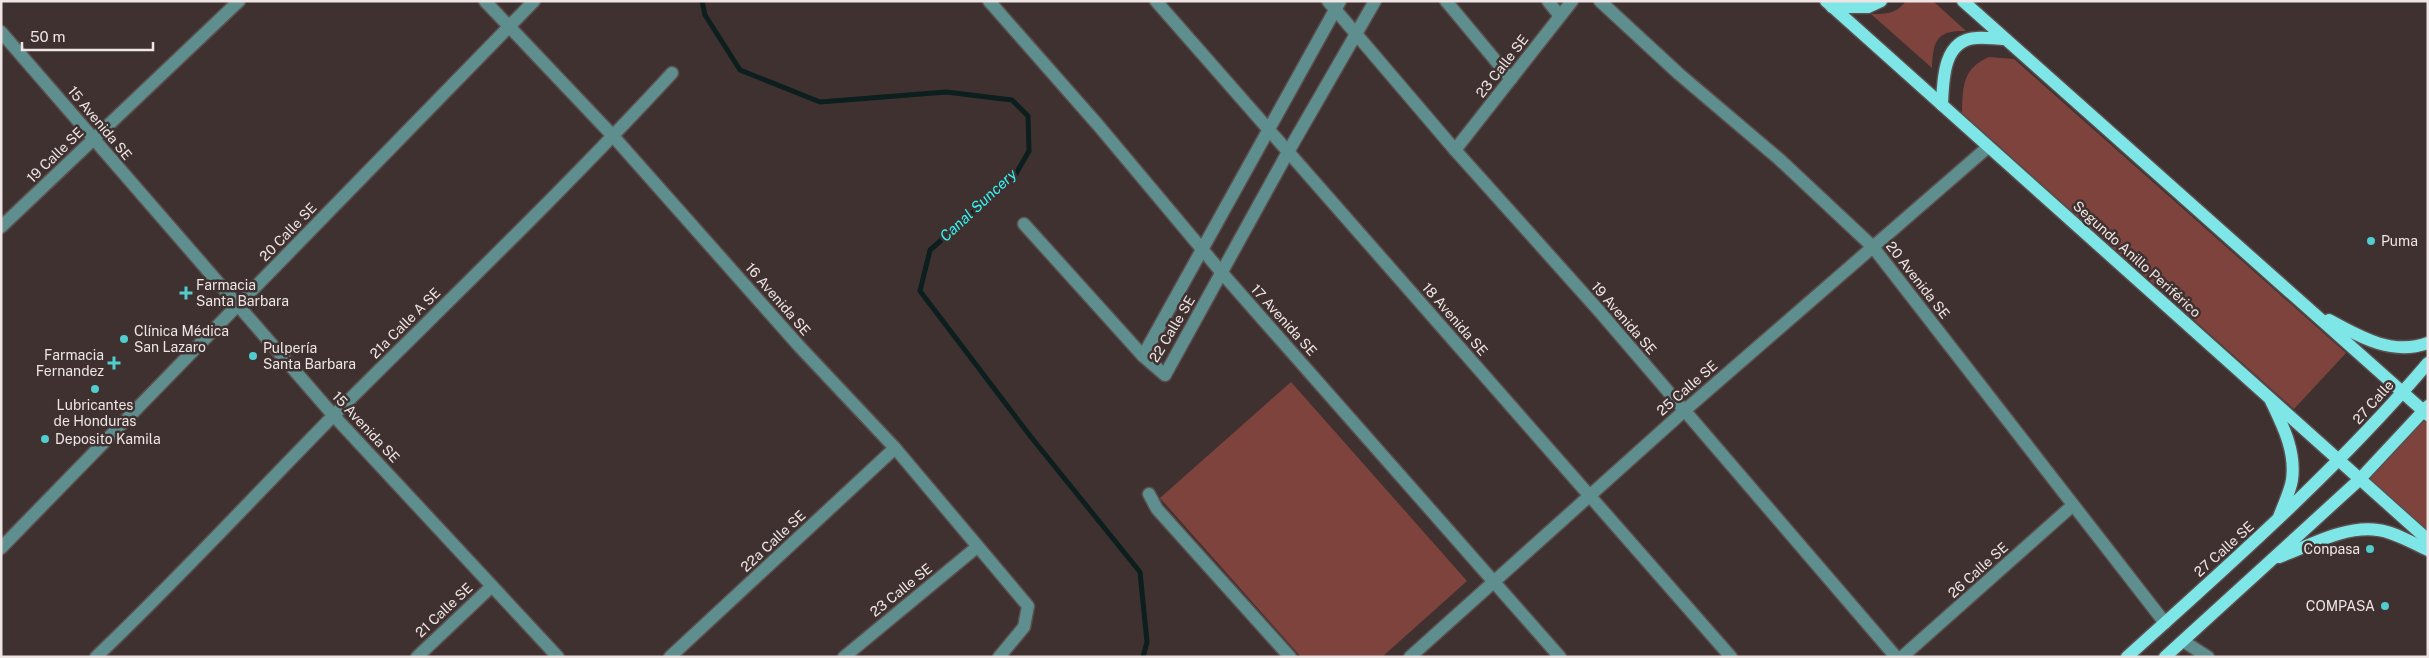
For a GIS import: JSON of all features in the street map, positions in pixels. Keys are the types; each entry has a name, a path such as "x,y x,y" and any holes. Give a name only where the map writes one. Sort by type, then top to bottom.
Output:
{"main road":[{"path":"1829,4 1868,6 1881,1"},
{"path":"1963,1 2426,411 2359,480 2165,657"},
{"name":"Segundo Anillo Periférico","path":"1829,4 2428,540"},
{"path":"1942,105 1943,76 1948,58 1959,44 1975,38 2004,39"},
{"path":"2310,310 2368,341 2399,348 2428,343"},
{"name":"27 Calle","path":"2340,461 2428,363"},
{"path":"2269,396 2288,438 2293,462 2292,482 2277,522"},
{"name":"27 Calle SE","path":"2127,657 2277,522 2340,461"},
{"path":"2272,559 2356,530 2379,530 2402,537 2428,550"}],"street":[{"name":"19 Calle SE","path":"1,227 239,1"},
{"name":"16 Avenida SE","path":"485,1 613,136 799,346 895,448 1028,606 1028,616 1024,627 999,657"},
{"name":"20 Calle SE","path":"1,548 534,1"},
{"name":"17 Avenida SE","path":"989,1 1098,125 1222,273 1560,657"},
{"name":"18 Avenida SE","path":"1156,1 1268,131 1591,495 1731,657"},
{"name":"22 Calle SE","path":"1335,4 1268,131 1143,356 1165,375 1288,152 1375,1"},
{"path":"1446,1 1511,79"},
{"path":"1548,1 1560,16"},
{"name":"23 Calle SE","path":"1455,150 1572,1"},
{"name":"20 Avenida SE","path":"1600,1 1679,74 1779,159 1873,247 2072,506 2165,623"},
{"name":"19 Avenida SE","path":"1335,4 1356,34 1455,150 1600,312 1896,657"},
{"name":"15 Avenida SE","path":"1,32 334,416 429,516 558,657"},
{"name":"21a Calle A SE","path":"96,657 154,602 334,416 613,136 672,73"},
{"name":"25 Calle SE","path":"1410,657 1684,411 1988,146"},
{"path":"1024,224 1143,356"},
{"name":"22a Calle SE","path":"670,657 895,448"},
{"path":"1149,494 1157,509 1290,657"},
{"name":"26 Calle SE","path":"1902,657 2072,506"},
{"name":"23 Calle SE","path":"844,657 977,547"},
{"name":"21 Calle SE","path":"417,657 492,586"},
{"path":"2182,641 2208,657"}],"shaded area":[{"path":"1906,1 1933,1 1966,31 1949,32 1938,39 1934,50 1932,68 1871,14 1895,11"},
{"path":"1989,57 2014,59 2346,353 2294,409 1962,113 1966,79 1974,67"},
{"path":"1291,382 1467,581 1382,657 1301,657 1160,498"},
{"path":"2423,415 2428,419 2428,537 2363,480"}],"waterway":[{"name":"Canal Suncery","path":"702,1 705,15 740,70 820,102 946,92 1012,100 1028,116 1029,151 1014,177 930,250 920,291 1031,437 1140,572 1147,642 1143,657"}],"place":[{"name":"Puma","path":"2371,241"},
{"name":"Farmacia Santa Barbara","path":"186,293"},
{"name":"Clínica Médica San Lazaro","path":"124,339"},
{"name":"Pulpería Santa Barbara","path":"253,356"},
{"name":"Farmacia Fernandez","path":"114,363"},
{"name":"Lubricantes de Honduras","path":"95,389"},
{"name":"Deposito Kamila","path":"45,439"},
{"name":"Conpasa","path":"2370,549"},
{"name":"COMPASA","path":"2385,606"}]}
